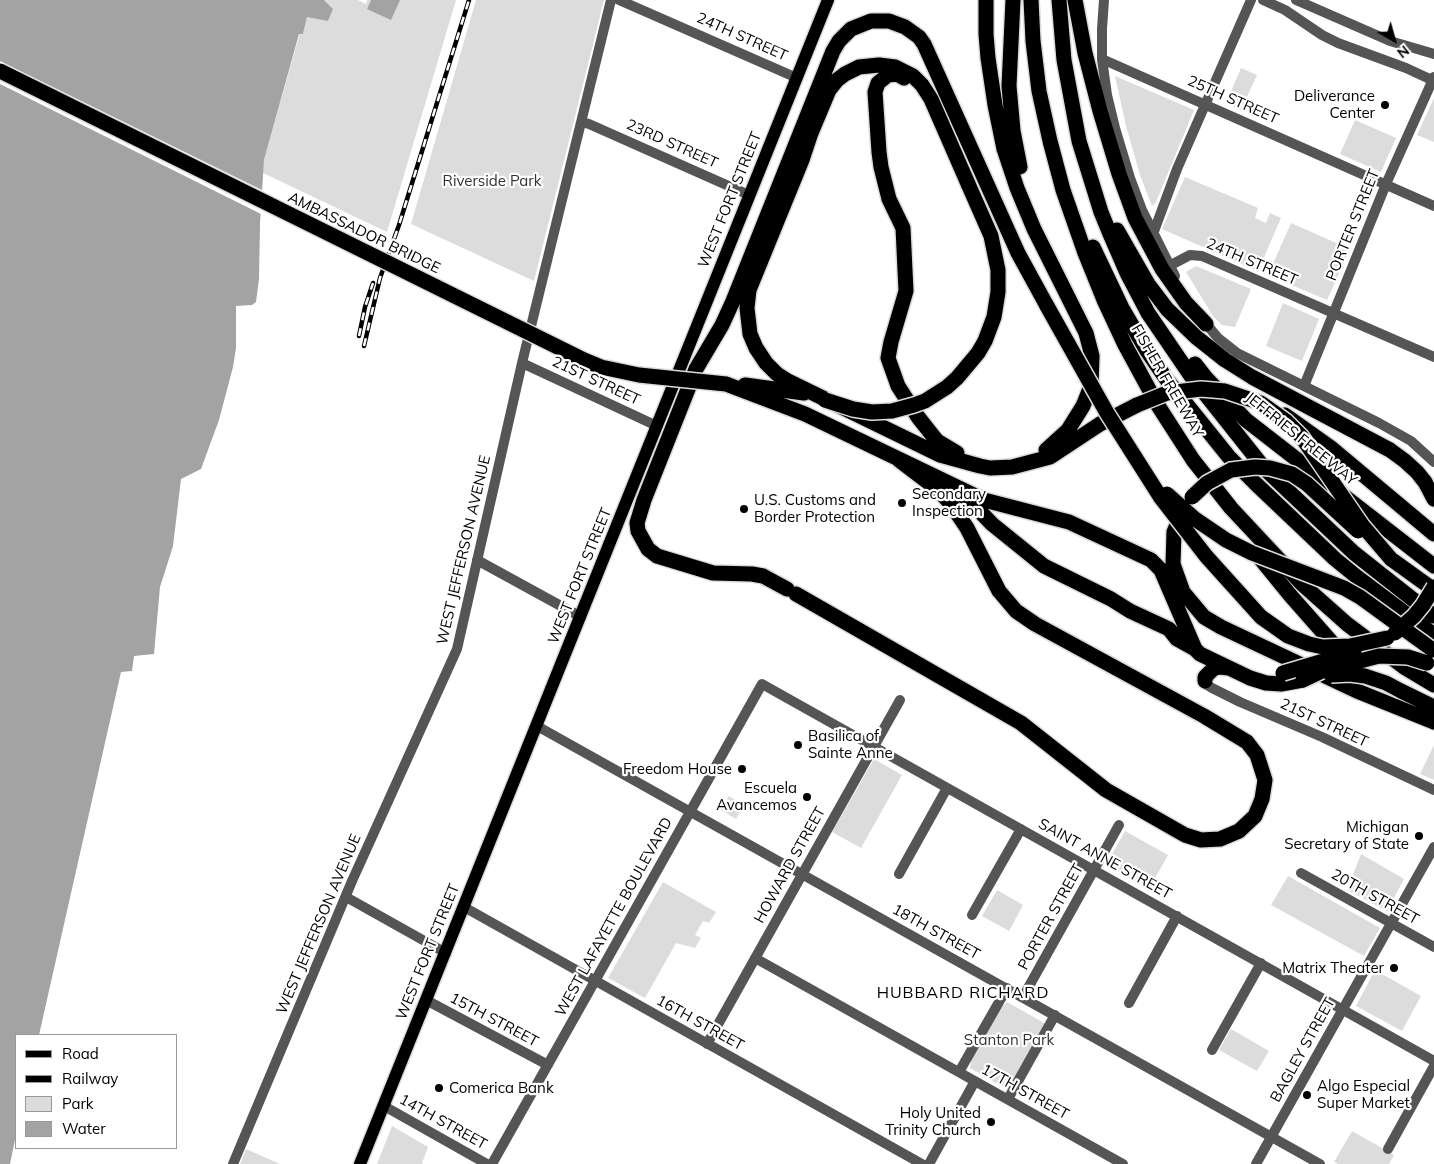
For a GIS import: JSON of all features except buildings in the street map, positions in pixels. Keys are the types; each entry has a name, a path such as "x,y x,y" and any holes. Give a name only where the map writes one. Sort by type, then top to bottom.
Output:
{"highway":[{"path":"986,0 986,34 989,67 1004,149 1017,188 1034,229 1086,333 1090,344 1093,366 1091,386 1084,406 1068,430 1050,447 1024,465"},
{"path":"1013,0 1009,86 1011,123 1026,190 1060,280"},
{"name":"FISHER FREEWAY","path":"1031,0 1035,58 1046,124 1063,190 1091,269 1125,345 1166,418 1193,460 1231,508 1302,584 1347,624 1404,667 1434,685"},
{"name":"FISHER FREEWAY","path":"1060,0 1061,42 1066,77 1072,113 1085,161 1101,212 1127,273 1148,312 1177,357 1264,468 1354,553 1434,616"},
{"path":"1075,0 1081,38 1100,111 1118,174 1135,218 1162,269 1186,303 1206,324"},
{"path":"899,460 937,489 951,504 967,528 1004,598 1026,618 1233,732 1246,742 1257,755 1265,780 1259,808 1248,823 1239,831 1220,839 1200,840 1185,835 1106,790 1020,723 792,592 763,576 713,573 653,554 648,549 637,528 644,500 696,369 722,325 733,301 833,51 845,34 860,24 871,21 889,21 905,26 919,37 929,50 1030,278 1107,413 1136,459 1174,515 1206,556 1261,616 1277,630 1299,641 1323,647 1350,646 1387,638"},
{"path":"965,187 931,98 913,76 896,67 879,65 859,67 845,74 831,87 818,116 749,290 747,308 750,334 756,348 766,363 777,374 940,455 980,466 1003,468 1024,465 1050,457 1100,424 1137,405 1167,393 1201,389 1225,391 1261,403 1288,416 1330,447 1434,534"},
{"name":"AMBASSADOR BRIDGE","path":"0,71 584,360 602,367 639,376 762,387 803,393 853,409 872,412 892,411 925,401 957,378 978,353 985,341 994,317 998,292 998,270 991,236 965,187"},
{"path":"965,187 918,92 900,75 894,74 884,77 878,83 875,92 879,152 890,199 902,228 906,291 888,358 898,386 918,417 937,441 980,466"},
{"path":"1046,124 1087,234 1107,279 1134,330 1167,380 1229,456 1314,540 1357,577 1434,635"},
{"path":"1085,161 1136,265 1157,297 1183,325 1225,360 1252,377 1390,450 1417,472 1434,499"},
{"name":"JEFFRIES FREEWAY","path":"1127,273 1206,378 1246,420 1434,566"},
{"path":"726,384 805,414 984,500 1069,522 1154,561 1161,570 1203,662 1205,681"},
{"path":"1261,403 1286,421 1300,436 1362,526 1391,560"},
{"path":"1166,418 1187,464 1211,498 1290,595 1360,674 1383,694 1407,710"},
{"path":"1136,459 1176,503 1219,536 1252,553 1344,588 1360,598 1432,658"},
{"path":"1198,651 1206,647 1258,670 1274,674 1283,672 1355,652 1387,638 1402,628 1414,616 1434,588 1391,560 1307,484 1286,472 1262,467 1239,468 1215,477 1192,497 1176,524 1174,532 1173,564 1183,592 1196,610 1221,627 1357,691 1434,722"},
{"path":"942,480 970,501 1006,536 1051,570 1111,599 1130,611 1169,628 1177,639 1237,671 1259,681 1274,684 1333,675 1358,675 1378,680 1434,706"},
{"path":"1301,680 1322,671 1379,656 1432,658"},
{"path":"1205,681 1207,674 1219,667 1237,671"}],"main road":[{"name":"WEST FORT STREET","path":"360,1164 828,0"}],"street":[{"name":"WEST JEFFERSON AVENUE","path":"233,1164 346,897 457,649 522,362 611,0"},
{"name":"24TH STREET","path":"619,0 797,78"},
{"path":"1104,0 1102,58 1107,96 1121,150 1142,210 1153,234 1169,266 1206,324 1226,345 1251,360 1379,423 1411,441 1434,462"},
{"path":"1153,234 1162,208 1250,0"},
{"path":"1296,0 1390,41 1434,54"},
{"path":"1270,1 1322,35 1338,43 1433,79"},
{"name":"25TH STREET","path":"1102,58 1434,206"},
{"name":"PORTER STREET","path":"1304,386 1386,184 1433,79"},
{"name":"23RD STREET","path":"582,122 749,195"},
{"path":"1142,210 1153,212 1162,208"},
{"name":"24TH STREET","path":"1169,266 1190,255 1202,256 1434,357"},
{"name":"21ST STREET","path":"522,362 658,426"},
{"path":"477,560 580,617"},
{"name":"21ST STREET","path":"1205,681 1207,685 1240,702 1322,737 1434,790"},
{"name":"SAINT ANNE STREET","path":"762,684 1434,1061"},
{"name":"WEST LAFAYETTE BOULEVARD","path":"492,1164 762,684"},
{"name":"HOWARD STREET","path":"706,1044 900,700"},
{"name":"18TH STREET","path":"537,726 1320,1164"},
{"path":"899,874 947,788"},
{"name":"PORTER STREET","path":"1023,997 1120,825"},
{"path":"972,915 1020,829"},
{"name":"BAGLEY STREET","path":"1256,1164 1434,846"},
{"name":"20TH STREET","path":"1301,873 1434,948"},
{"path":"346,897 446,953"},
{"name":"16TH STREET","path":"464,907 922,1164"},
{"path":"1129,1003 1177,916"},
{"name":"17TH STREET","path":"755,958 1123,1164"},
{"path":"1212,1050 1261,963"},
{"path":"959,1072 1007,988"},
{"name":"15TH STREET","path":"426,1000 548,1065"},
{"path":"1008,1099 1055,1015"},
{"path":"1388,1149 1434,1066"},
{"path":"929,1164 975,1081"},
{"name":"14TH STREET","path":"384,1106 487,1164"}],"green space":[{"name":"Riverside Park","path":"324,0 358,0 366,4 367,0 371,0 367,9 399,0 456,0 387,232 263,173 264,160 300,33 303,34 307,16 328,21 333,9"},
{"name":"Riverside Park","path":"476,0 604,0 534,281 411,224"},
{"path":"1241,68 1257,75 1241,110 1226,103"},
{"path":"1115,76 1194,110 1156,202 1152,206 1140,175 1126,126"},
{"path":"1434,98 1434,142 1417,135"},
{"path":"1355,120 1396,138 1381,172 1340,154"},
{"path":"1185,177 1258,208 1255,218 1266,223 1270,213 1281,218 1258,271 1162,229"},
{"path":"1291,223 1350,249 1327,300 1268,275"},
{"path":"1196,266 1251,289 1235,327 1222,325 1213,316 1186,272"},
{"path":"1283,303 1319,319 1302,361 1266,346"},
{"path":"1434,745 1434,780 1420,774"},
{"path":"874,759 902,775 861,848 832,832"},
{"path":"729,796 744,805 736,819 721,810"},
{"path":"1125,831 1168,855 1149,889 1106,865"},
{"path":"1361,854 1404,879 1387,911 1347,890"},
{"path":"1288,876 1380,928 1364,956 1271,905"},
{"path":"663,882 716,912 709,923 703,921 695,935 701,938 695,948 676,943 645,998 608,978"},
{"path":"997,890 1023,905 1009,931 982,916"},
{"path":"1375,970 1421,996 1402,1031 1356,1006"},
{"name":"Stanton Park","path":"1007,1002 1046,1024 1009,1090 970,1068 972,1056 998,1011"},
{"path":"1231,1029 1269,1051 1257,1071 1219,1050"},
{"path":"392,1126 428,1147 423,1164 377,1164"},
{"path":"1352,1131 1394,1155 1389,1164 1338,1164 1334,1162"},
{"path":"246,1149 280,1164 240,1164"}],"water":[{"path":"0,0 324,0 333,9 328,21 307,17 303,34 299,34 264,160 259,279 256,302 252,305 236,306 236,348 219,420 201,469 181,479 173,546 160,587 154,654 134,656 132,671 121,672 39,1034 15,1034 15,1140 10,1164 0,1164"},
{"path":"371,0 400,0 391,20 367,9"}],"pier":[{"path":"0,61 264,191 263,215 0,84"}],"railway":[{"path":"364,346 380,278 399,225 469,0"},
{"path":"359,336 365,307 373,283"}],"place":[{"name":"Deliverance Center","path":"1385,105"},
{"name":"Secondary Inspection","path":"902,503"},
{"name":"U.S. Customs and Border Protection","path":"744,509"},
{"name":"Basilica of Sainte Anne","path":"798,745"},
{"name":"Freedom House","path":"742,769"},
{"name":"Escuela Avancemos","path":"807,797"},
{"name":"Michigan Secretary of State","path":"1419,836"},
{"name":"Matrix Theater","path":"1394,968"},
{"name":"Comerica Bank","path":"439,1088"},
{"name":"Algo Especial Super Market","path":"1307,1095"},
{"name":"Holy United Trinity Church","path":"991,1122"}],"district":[{"name":"HUBBARD RICHARD","path":"963,993"}]}
